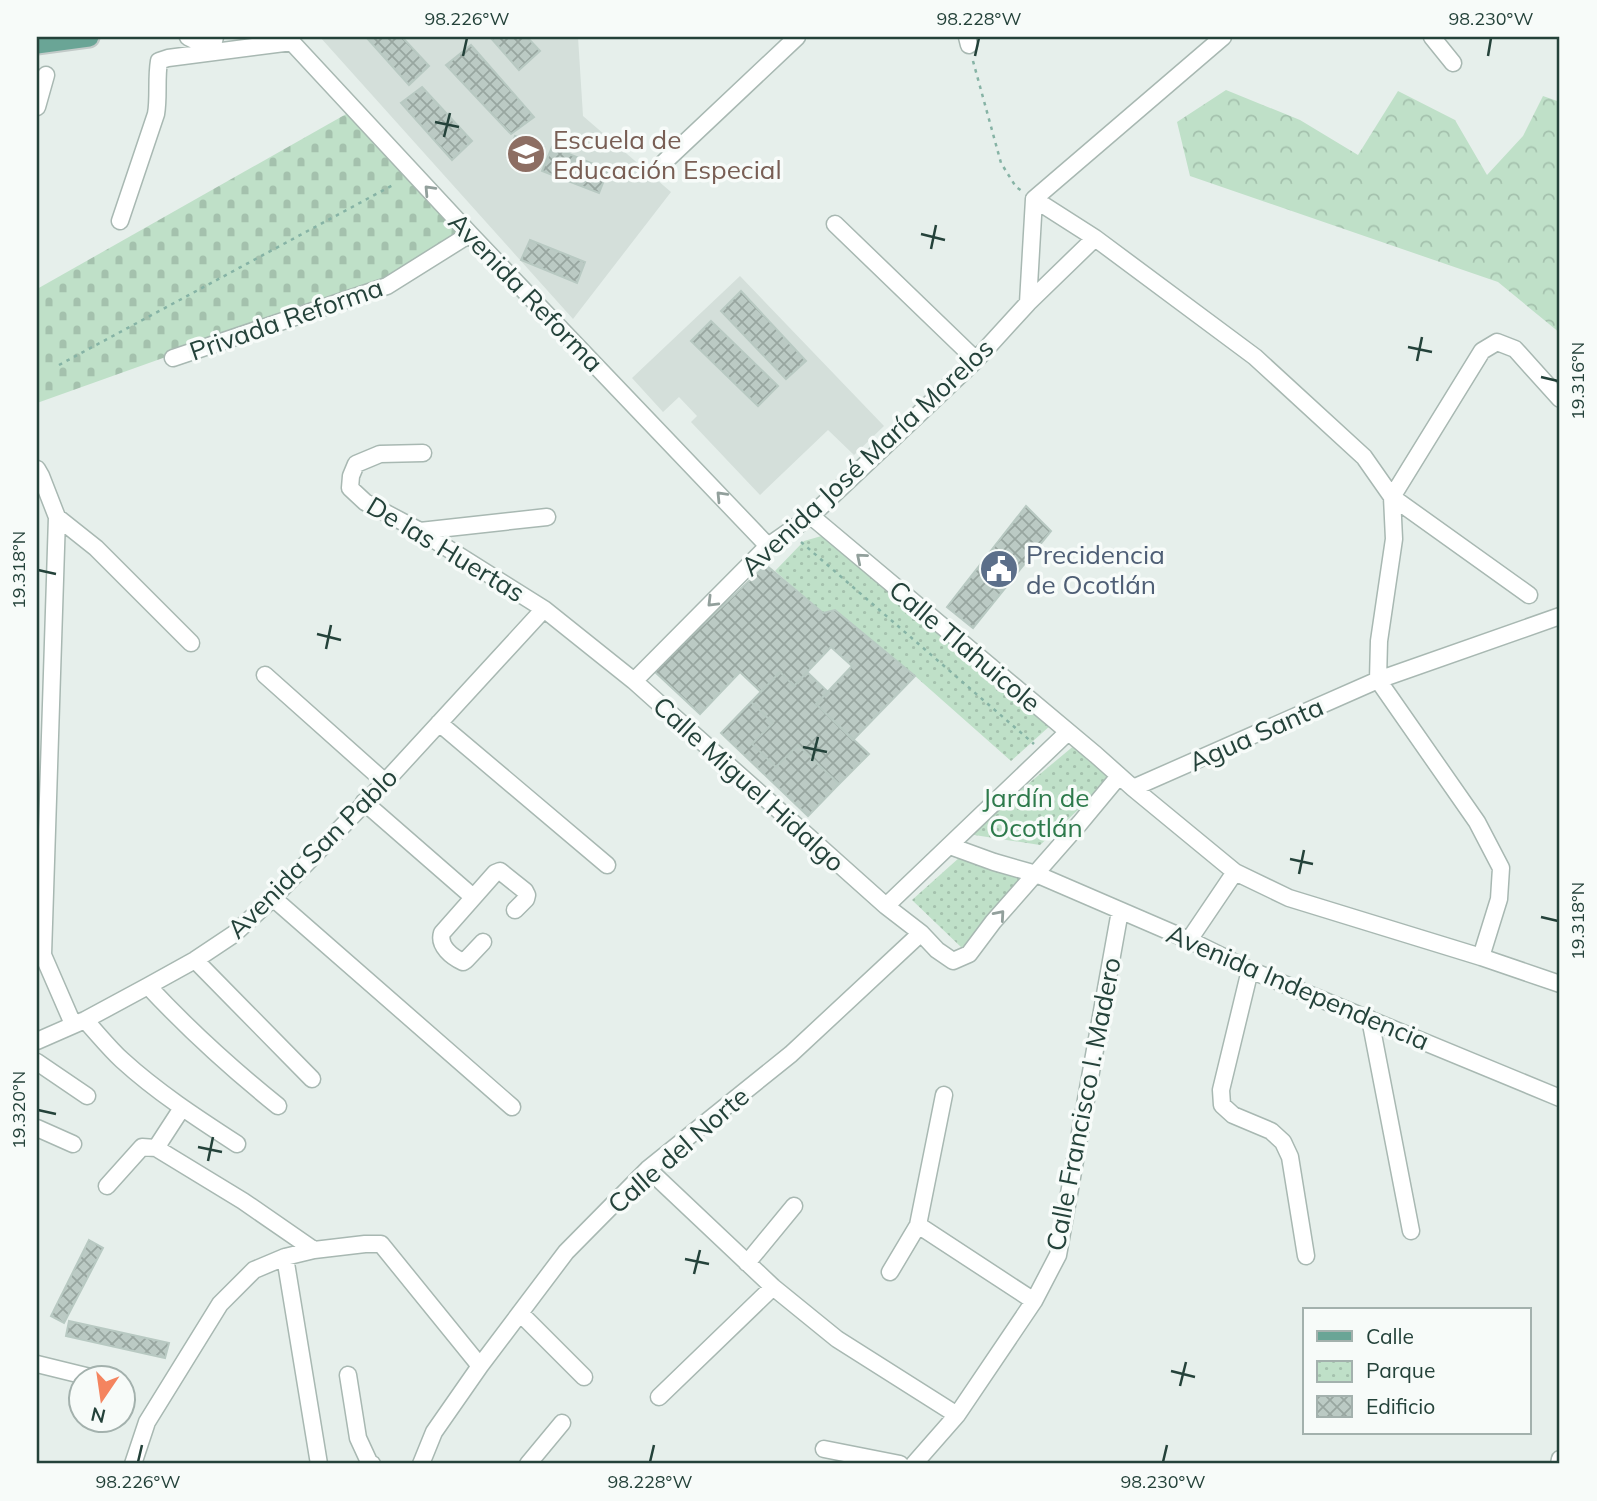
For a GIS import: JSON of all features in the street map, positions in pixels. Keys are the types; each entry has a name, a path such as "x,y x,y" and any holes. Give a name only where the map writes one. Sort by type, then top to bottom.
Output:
{"main road":[{"path":"37,44 89,37"}],"street":[{"path":"188,37 196,41 214,41 215,37"},
{"path":"658,169 797,37"},
{"path":"1028,303 1034,198 1223,37"},
{"path":"1432,37 1453,63"},
{"path":"120,221 156,114 159,61 290,39"},
{"name":"Avenida Reforma","path":"290,39 470,234 768,545"},
{"path":"37,107 46,75"},
{"path":"1034,198 1095,238 1255,357 1364,457 1391,497 1529,595"},
{"path":"835,224 976,360"},
{"name":"Privada Reforma","path":"173,358 387,286 470,234"},
{"name":"Avenida José María Morelos","path":"634,681 768,545 811,516 976,360 1028,303 1095,238"},
{"path":"1481,957 1499,899 1501,868 1477,822 1378,680 1379,641 1394,539 1391,497 1482,351 1497,342 1515,349 1560,399"},
{"name":"De las Huertas","path":"422,453 380,454 356,464 349,488 365,502 420,531 544,609"},
{"path":"37,469 57,517 42,827 43,955 79,1022 182,1108 237,1144"},
{"name":"Calle Tlahuicole","path":"811,516 1235,872 1289,898 1560,984"},
{"path":"57,517 96,548 191,643"},
{"path":"420,531 547,517"},
{"name":"Calle Miguel Hidalgo","path":"544,609 634,681 886,906 953,961 969,954 993,922 1036,874"},
{"name":"Avenida San Pablo","path":"37,1041 148,986 234,934 273,898 385,782 544,609"},
{"name":"Agua Santa","path":"1133,788 1378,680 1560,616"},
{"path":"265,675 385,782"},
{"path":"439,723 607,865"},
{"path":"886,906 1068,732"},
{"path":"1036,874 1119,776"},
{"path":"364,802 473,897"},
{"name":"Avenida Independencia","path":"950,846 1036,874 1189,940 1250,970 1560,1098"},
{"path":"483,942 463,962 441,944 440,939 442,933 495,873 500,872 525,891 526,899 515,910"},
{"path":"1189,940 1235,872"},
{"path":"273,898 512,1107"},
{"name":"Calle Francisco I. Madero","path":"914,1464 957,1415 1034,1301 1058,1255 1119,911"},
{"name":"Calle del Norte","path":"421,1464 434,1432 566,1252 648,1169 791,1054 921,933"},
{"path":"195,960 312,1079"},
{"path":"1250,970 1220,1090 1222,1105 1233,1115 1270,1131 1283,1142 1290,1157 1306,1256"},
{"path":"148,986 210,1048 278,1106"},
{"path":"1370,1018 1411,1231"},
{"path":"37,1062 87,1096"},
{"path":"890,1272 918,1225 944,1095"},
{"path":"156,1148 182,1108"},
{"path":"37,1128 73,1144"},
{"path":"107,1186 142,1147 156,1148 243,1201 314,1250"},
{"path":"648,1169 773,1287 837,1339 957,1415"},
{"path":"747,1263 794,1206"},
{"path":"918,1225 1034,1301"},
{"path":"132,1464 147,1422 220,1304 254,1270 285,1257 314,1250 381,1244 480,1366"},
{"path":"285,1257 319,1464"},
{"path":"659,1397 773,1287"},
{"path":"520,1313 584,1377"},
{"path":"37,1364 66,1371"},
{"path":"348,1375 358,1438 372,1464"},
{"path":"528,1464 562,1423"},
{"path":"824,1450 900,1464"},
{"path":"1559,1464 1560,1459"}],"path":[{"path":"967,41 1001,163 1016,187 1034,198"},
{"path":"59,365 393,185"},
{"path":"788,531 1045,754"}],"shaded area":[{"name":"Escuela de Educación Especial","path":"320,37 578,37 583,116 671,192 573,319"},
{"path":"740,276 884,426 854,455 828,430 760,495 691,422 697,416 679,397 663,412 632,378"}],"green space":[{"path":"1226,90 1300,120 1358,155 1398,91 1455,120 1487,175 1523,136 1543,96 1560,102 1560,333 1498,282 1190,176 1177,122"},
{"path":"348,113 460,234 387,278 37,403 37,289"},
{"path":"825,535 1052,724 1011,761 835,610 823,613 775,571 804,541"},
{"name":"Jardín de Ocotlán","path":"1076,744 1116,775 1040,845 968,834"},
{"path":"960,857 1025,879 962,948 912,900"}],"building":[{"path":"366,37 402,37 429,66 409,85"},
{"path":"490,37 527,37 540,51 519,70"},
{"path":"471,45 534,117 511,134 446,65"},
{"path":"422,87 472,141 452,160 401,103"},
{"path":"515,136 544,147 536,168 507,157"},
{"path":"552,147 608,170 599,193 542,171"},
{"path":"530,240 585,262 577,283 521,260"},
{"path":"741,291 806,361 786,379 721,311"},
{"path":"711,321 778,386 758,406 691,341"},
{"name":"Precidencia de Ocotlán","path":"1026,506 1051,531 973,628 947,607"},
{"path":"766,565 823,613 835,610 915,676 853,740 816,704 852,666 831,647 794,686 780,672 761,692 740,672 700,714 654,671"},
{"path":"780,672 794,686 807,672 828,692 816,704 869,754 839,784 798,745 776,767 752,744 773,723 751,702"},
{"path":"751,702 773,723 752,744 776,767 798,745 839,784 808,816 721,733"},
{"path":"89,1240 103,1248 64,1323 51,1316"},
{"path":"69,1321 169,1343 165,1358 66,1336"}],"place":[{"name":"Escuela de Educación Especial","path":"526,154"},
{"name":"Precidencia de Ocotlán","path":"999,569"}]}
